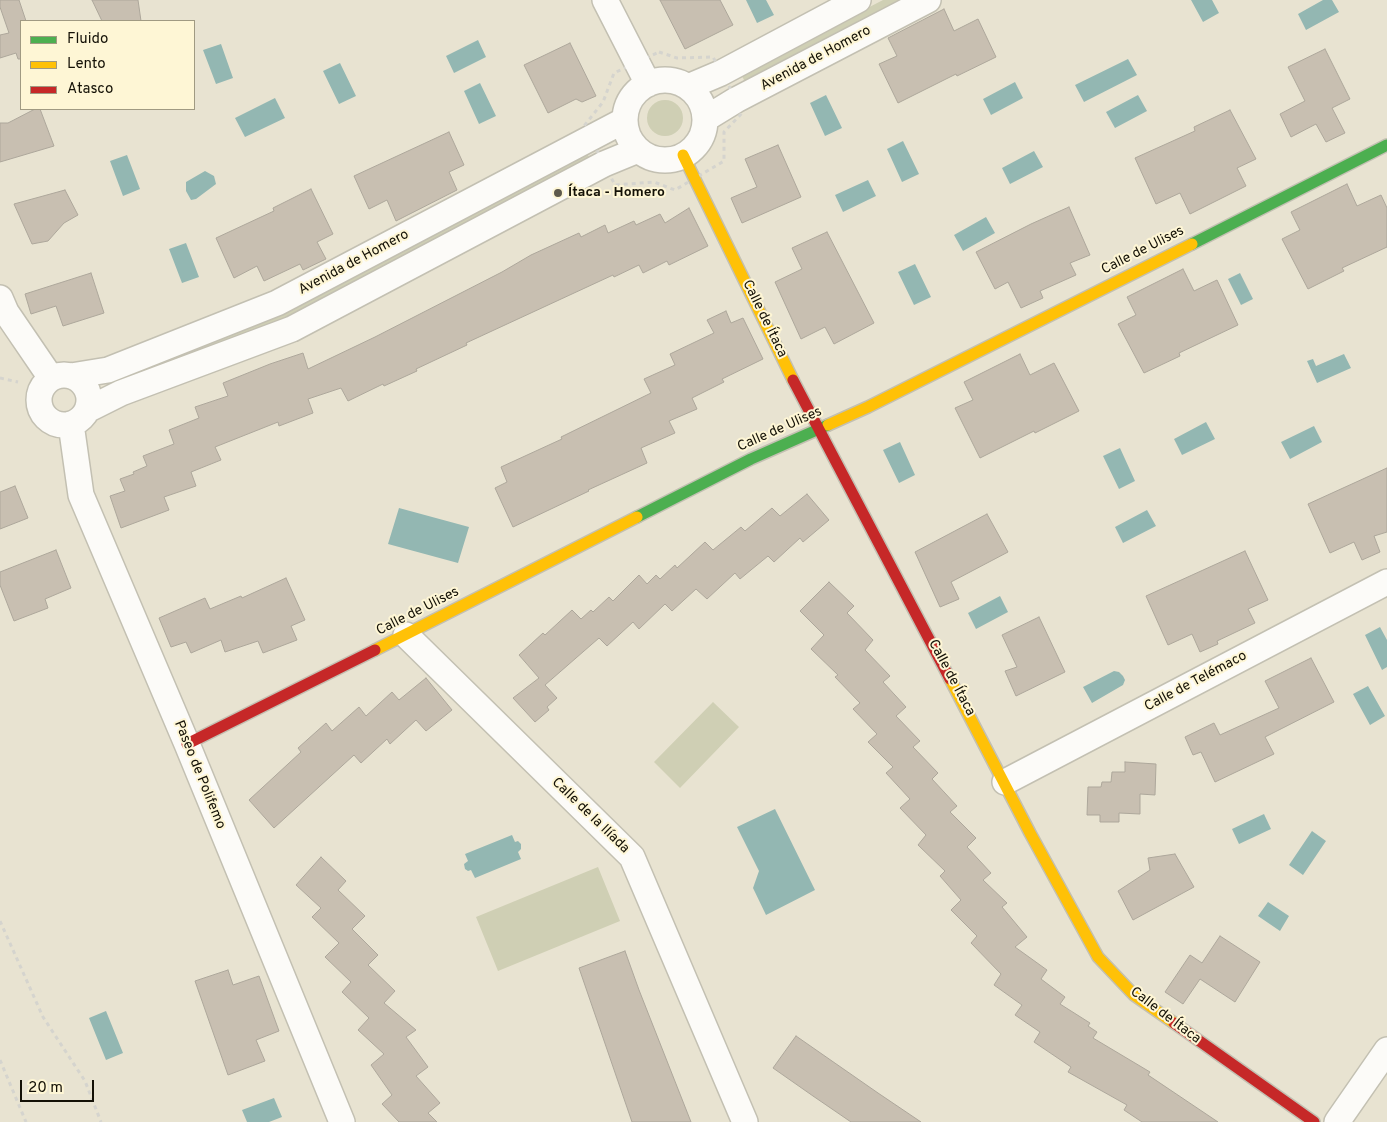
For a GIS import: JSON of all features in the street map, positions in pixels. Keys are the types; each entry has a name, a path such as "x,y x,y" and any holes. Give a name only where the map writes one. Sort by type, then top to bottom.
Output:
{"street":[{"path":"605,0 642,73 658,81 668,80 688,87 702,107 705,119 703,130 699,140 692,149 683,155 672,159 648,156 638,150 626,132 626,109 638,90 642,73"},
{"path":"688,87 721,73 858,0"},
{"name":"Avenida de Homero","path":"705,119 736,100 928,0"},
{"name":"Avenida de Homero","path":"61,377 108,370 277,303 625,120"},
{"name":"Calle de Ulises","path":"187,744 406,636 751,459 868,407 1387,145"},
{"path":"79,417 89,400 87,390 81,381 61,377 43,385 39,393 38,402 41,411 52,423 60,425 79,417 121,393 292,329 604,164 638,150"},
{"name":"Calle de Ítaca","path":"683,155 800,394 1006,782 1030,834 1098,957 1134,995 1314,1122"},
{"path":"2,307 61,377"},
{"name":"Paseo de Polifemo","path":"79,417 82,495 187,744 342,1122"},
{"name":"Calle de Telémaco","path":"1006,782 1387,582"},
{"name":"Calle de la Ilíada","path":"406,636 632,857 745,1122"},
{"path":"1337,1122 1387,1050"}],"path":[{"path":"659,52 677,58 713,58 721,73 743,112 724,132 724,161 675,190 654,182 615,185 584,126 603,102 614,73 642,73 659,52"},
{"path":"0,378 18,382"},
{"path":"0,921 43,1017 85,1081 101,1122"},
{"path":"0,1060 26,1122"}],"green space":[{"path":"883,0 900,0 745,82 741,74"},
{"path":"665,100 672,101 678,105 682,111 682,125 678,131 672,135 665,136 658,135 652,131 648,125 647,118 648,111 652,105 658,101"},
{"path":"585,149 591,161 291,322 134,382 131,372"},
{"path":"713,702 739,727 680,788 654,762"},
{"path":"598,867 620,921 498,971 476,917"}],"water":[{"path":"746,0 766,0 774,15 757,23"},
{"path":"1191,0 1212,0 1219,13 1203,22"},
{"path":"1323,0 1332,0 1339,12 1306,30 1298,14"},
{"path":"478,40 486,57 454,73 446,56"},
{"path":"221,44 233,78 216,84 203,50"},
{"path":"1128,59 1137,75 1084,102 1075,85"},
{"path":"340,63 356,96 339,104 323,71"},
{"path":"1015,82 1023,98 991,115 983,99"},
{"path":"480,83 496,116 479,124 464,91"},
{"path":"826,95 842,128 825,136 810,103"},
{"path":"1138,95 1147,111 1115,128 1106,112"},
{"path":"275,98 285,118 245,137 235,118"},
{"path":"903,141 919,174 902,182 887,149"},
{"path":"1034,151 1043,167 1010,184 1002,168"},
{"path":"127,155 140,189 123,196 110,161"},
{"path":"205,171 214,176 216,184 196,199 191,200 186,191 186,182"},
{"path":"868,180 876,196 843,212 835,195"},
{"path":"986,217 995,233 963,251 954,235"},
{"path":"186,243 199,277 182,283 169,249"},
{"path":"915,264 931,297 914,305 898,272"},
{"path":"1240,273 1253,299 1241,305 1228,279"},
{"path":"1344,354 1351,368 1317,383 1307,361 1313,359 1316,366"},
{"path":"1206,422 1215,439 1182,455 1174,439"},
{"path":"1314,426 1322,442 1290,459 1281,442"},
{"path":"900,442 915,475 899,483 883,450"},
{"path":"1120,448 1135,481 1119,489 1103,456"},
{"path":"399,508 469,527 458,563 388,544"},
{"path":"1147,510 1156,526 1123,543 1115,527"},
{"path":"1000,596 1008,612 976,629 968,613"},
{"path":"1380,627 1387,640 1387,667 1382,670 1365,635"},
{"path":"1114,671 1119,672 1123,676 1125,680 1123,685 1092,703 1083,687"},
{"path":"1368,686 1385,716 1370,725 1353,694"},
{"path":"775,809 815,890 766,915 753,888 759,871 737,827"},
{"path":"1264,814 1271,829 1239,844 1232,829"},
{"path":"1312,831 1326,841 1303,875 1289,865"},
{"path":"512,835 515,842 518,841 521,844 521,849 518,852 521,859 475,878 471,870 465,869 464,864 468,861 465,854"},
{"path":"1268,902 1289,916 1280,931 1258,916"},
{"path":"106,1011 123,1053 106,1060 89,1018"},
{"path":"274,1098 282,1117 269,1122 247,1122 242,1110"}],"building":[{"path":"0,0 19,0 26,20 20,20 20,59 18,59 16,53 0,58 0,35 9,33 0,7"},
{"path":"92,0 138,0 141,20 102,20"},
{"path":"660,0 720,0 733,25 685,49"},
{"path":"944,9 954,31 978,19 996,57 957,76 956,74 898,103 879,64 897,56 888,38"},
{"path":"570,43 596,96 582,102 576,99 548,113 524,65"},
{"path":"1325,49 1350,99 1332,108 1345,133 1326,142 1316,124 1291,137 1280,114 1305,101 1288,67"},
{"path":"33,110 40,110 54,146 0,162 0,123 8,123"},
{"path":"1230,110 1256,159 1237,168 1246,186 1190,214 1180,193 1156,204 1135,158 1195,131 1194,127"},
{"path":"449,132 464,165 449,172 457,190 396,221 387,200 369,209 354,176"},
{"path":"778,145 801,197 742,223 731,198 757,187 745,159"},
{"path":"1347,184 1357,206 1381,195 1387,208 1387,247 1342,268 1344,271 1308,289 1282,239 1300,230 1291,212"},
{"path":"311,189 333,234 317,242 326,259 303,270 300,264 264,281 257,266 234,278 216,238 274,211 273,208"},
{"path":"65,190 78,215 64,223 48,241 32,244 14,204"},
{"path":"1069,207 1090,255 1070,263 1076,275 1040,291 1043,298 1021,308 1008,282 995,289 976,252"},
{"path":"689,208 708,246 669,265 667,261 643,273 639,265 614,277 613,275 466,343 467,345 416,369 417,371 384,386 383,384 348,401 341,388 308,399 313,413 279,426 278,422 215,447 221,460 191,472 196,486 164,497 169,510 121,528 110,496 125,491 120,479 134,474 133,472 147,466 143,456 174,444 169,430 199,418 195,407 228,396 223,383 303,353 308,369 375,337 502,272 531,255 579,233 581,237 605,225 608,233 634,221 636,225 660,214 665,223"},
{"path":"827,232 874,323 834,344 825,327 801,339 775,282 802,269 792,248"},
{"path":"1183,269 1194,291 1217,280 1238,325 1179,353 1180,356 1144,373 1118,324 1136,315 1127,297"},
{"path":"91,273 104,313 63,326 56,306 31,314 25,294"},
{"path":"726,311 731,323 743,318 763,359 722,379 724,382 692,398 697,409 669,421 675,433 641,448 647,463 513,527 495,488 507,482 501,467 562,439 561,437 651,393 644,379 675,365 670,354 714,333 707,320"},
{"path":"1020,354 1030,375 1054,363 1079,411 980,458 955,408 973,400 964,382"},
{"path":"1387,468 1387,532 1374,536 1380,552 1362,560 1354,542 1330,553 1308,504"},
{"path":"15,486 28,518 0,529 0,492"},
{"path":"807,494 829,520 803,542 800,538 774,562 768,556 740,579 735,573 707,599 696,589 672,611 665,604 639,629 633,622 607,646 599,638 545,685 557,698 547,707 549,710 535,722 513,698 539,678 519,655 543,633 545,635 572,610 581,619 591,610 593,612 609,597 613,601 639,575 647,584 656,575 660,579 675,565 677,568 705,542 713,550 741,527 745,531 772,508 780,516"},
{"path":"987,514 1008,552 951,582 959,599 940,607 915,552"},
{"path":"56,550 71,588 45,599 48,608 14,621 0,585 0,572"},
{"path":"1245,551 1268,600 1248,609 1255,623 1217,641 1218,644 1200,652 1192,634 1168,645 1146,596"},
{"path":"286,578 305,620 291,626 297,640 263,653 258,641 225,652 221,640 191,653 186,642 171,647 159,618 205,598 210,609 241,596 242,598"},
{"path":"829,582 854,606 847,613 873,640 865,650 890,676 883,682 906,707 896,716 920,741 913,747 938,773 932,779 957,806 950,812 976,838 967,847 991,873 983,880 1007,903 1002,907 1027,937 1015,947 1047,970 1041,979 1065,997 1060,1004 1090,1023 1088,1026 1097,1032 1093,1038 1150,1072 1148,1075 1218,1122 1142,1122 1124,1110 1127,1105 1068,1072 1071,1067 1034,1042 1040,1032 1015,1015 1022,1005 994,985 1001,974 971,943 977,936 951,910 961,900 940,876 945,871 918,845 926,835 900,808 910,799 886,773 893,767 868,742 877,734 853,709 860,703 835,677 838,675 811,649 824,635 800,611"},
{"path":"1039,617 1065,672 1016,696 1005,671 1017,667 1002,635"},
{"path":"1311,658 1334,702 1265,737 1274,754 1215,782 1201,752 1193,755 1185,737 1214,723 1220,735 1279,708 1265,681"},
{"path":"426,678 452,710 426,731 416,720 390,744 387,739 361,763 354,755 274,828 249,800 301,752 298,748 326,723 332,731 359,707 366,716 392,692 399,700"},
{"path":"1125,762 1156,764 1155,795 1140,794 1140,814 1119,813 1119,822 1100,822 1100,815 1087,815 1088,787 1101,787 1102,782 1111,782 1112,772 1125,772"},
{"path":"1175,854 1194,887 1133,920 1118,891 1150,870 1148,858"},
{"path":"321,857 346,881 338,890 365,916 352,929 378,955 368,965 395,991 384,1003 416,1030 406,1037 428,1067 416,1076 440,1103 428,1113 437,1122 399,1122 382,1104 392,1095 371,1065 384,1054 358,1030 369,1018 342,992 351,982 325,957 339,943 312,917 321,908 296,885"},
{"path":"1220,936 1260,962 1235,1002 1200,979 1183,1004 1165,992 1190,955 1202,963"},
{"path":"625,951 691,1122 632,1122 579,968"},
{"path":"228,970 233,985 259,976 279,1031 256,1040 265,1061 228,1075 195,981"},
{"path":"796,1036 921,1122 851,1122 813,1096 773,1068"}],"traffic: fast":[{"path":"1192,244 1387,145"},
{"path":"637,517 751,459 828,425"}],"traffic: slow":[{"path":"683,155 793,380"},
{"path":"828,425 868,407 1192,244"},
{"path":"375,650 637,517"},
{"path":"950,679 1030,833 1098,957 1134,995 1174,1023"}],"traffic: jam":[{"path":"793,380 950,679"},
{"path":"187,744 375,650"},
{"path":"1174,1023 1314,1122"}],"place":[{"name":"Ítaca - Homero","path":"558,193"}]}
